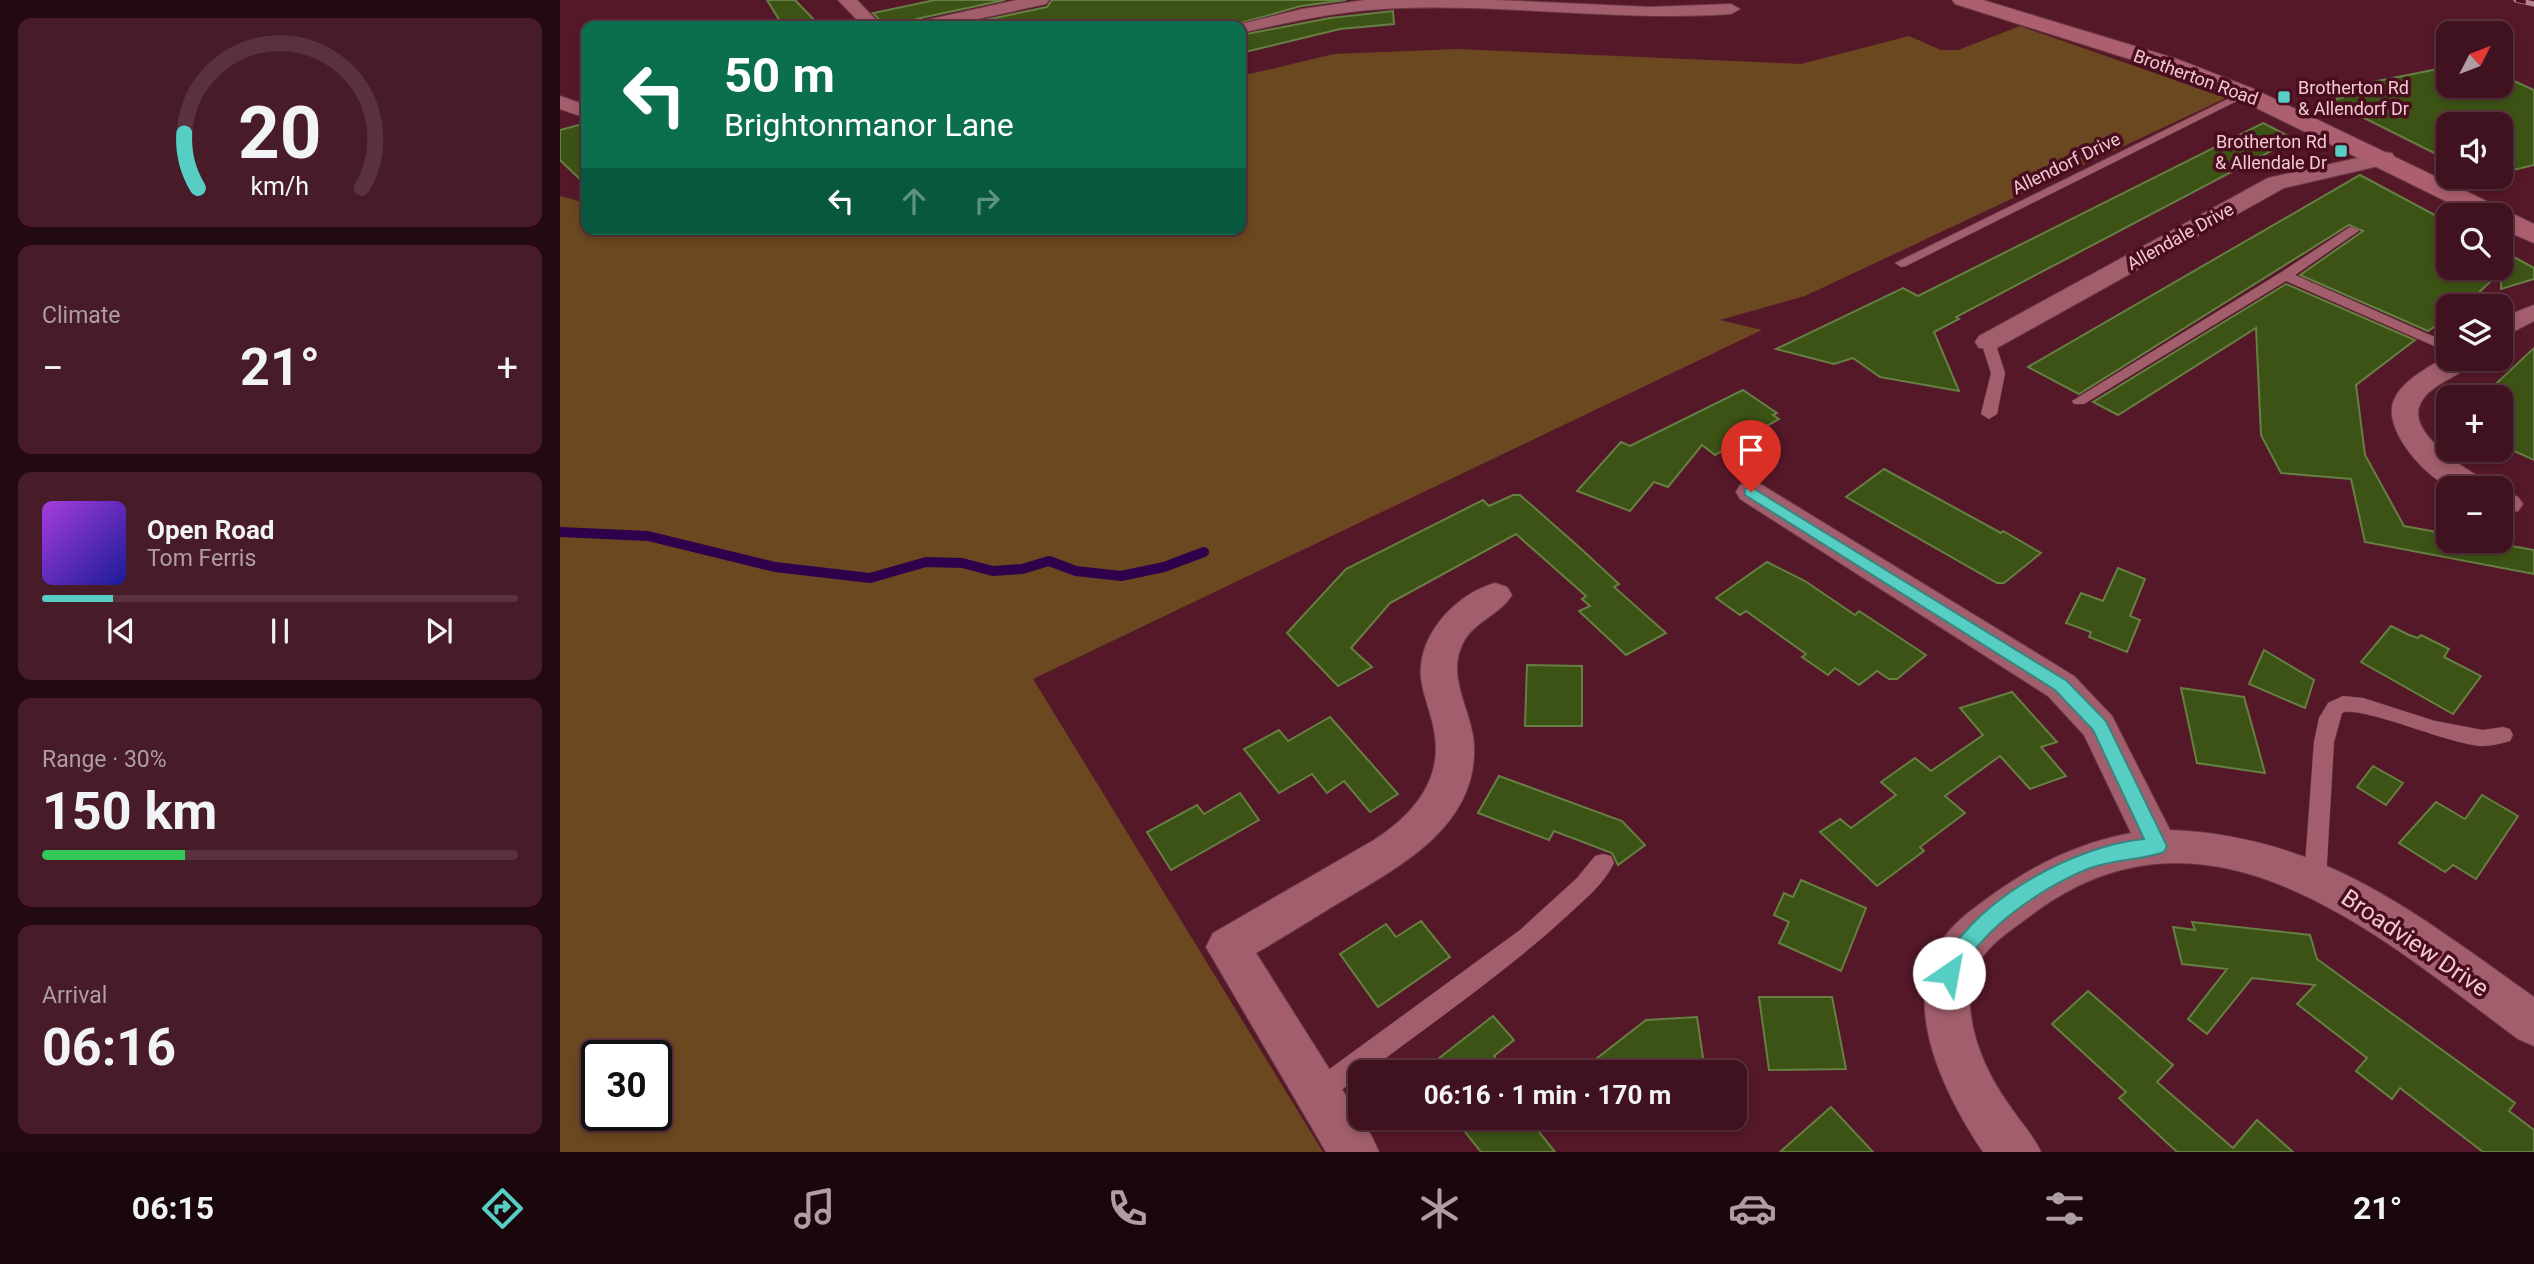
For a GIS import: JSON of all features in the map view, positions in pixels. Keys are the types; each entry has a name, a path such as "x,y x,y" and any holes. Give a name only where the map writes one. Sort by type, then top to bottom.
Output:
{"street":[{"path":"847,0 868,21"},
{"path":"946,21 1040,0"},
{"name":"Brotherton Road","path":"1962,0 2169,64 2246,94 2471,203"},
{"path":"1246,27 1344,6 1465,2 1615,11 1702,12 1731,9"},
{"path":"560,102 581,110"},
{"name":"Allendale Drive","path":"1988,342 2276,183 2384,159"},
{"path":"2513,224 2534,235"},
{"path":"2513,322 2534,313"},
{"path":"2444,371 2410,396 2405,415 2419,445 2435,461 2458,476"},
{"path":"1751,492 2061,686 2099,726 2157,846"},
{"path":"1354,1152 1228,947 1395,849 1431,815 1447,789 1455,762 1455,736 1439,677 1440,657 1447,638 1459,621 1495,595"},
{"name":"Broadview Drive","path":"2016,1152 1980,1106 1956,1054 1949,1020 1949,973 1955,957 1984,926 2028,892 2080,863 2127,849 2157,846 2236,853 2315,880 2374,911 2534,1024"}],"lane":[{"name":"Allendorf Drive","path":"1901,263 2246,94"},
{"path":"2079,401 2285,276 2354,230"},
{"path":"2285,276 2436,343"},
{"path":"1988,342 1998,373 1989,414"},
{"path":"2315,880 2324,742 2334,708 2343,703 2363,705 2435,729 2483,738 2503,736"},
{"path":"1318,1093 1528,937 1585,885 1603,863"}],"shaded area":[{"path":"2020,26 2226,98 1805,296 1720,320 1762,330 1033,679 1323,1152 560,1152 560,196 581,202 581,235 1246,235 1246,75 1334,54 1458,49 1801,64 1909,36 1941,50 1958,50"}],"building":[{"path":"767,0 795,0 815,21 780,21"},
{"path":"935,0 1005,0 915,21 880,21 873,13"},
{"path":"1052,0 1346,0 1301,6 1246,21 981,21 1047,7"},
{"path":"1393,11 1394,24 1340,29 1246,52 1246,34 1330,18"},
{"path":"2436,69 2436,98 2513,98 2513,80 2534,90 2534,165 2513,170 2513,112 2436,112 2436,154 2330,101 2341,98 2322,92"},
{"path":"2263,123 2294,139 1956,317 1959,319 1934,332 1959,391 1880,377 1853,358 1834,364 1776,349 1903,288 1918,296"},
{"path":"581,124 581,180 560,160 560,130"},
{"path":"2360,175 2436,216 2436,280 2492,280 2477,294 2436,294 2436,325 2428,331 2300,275 2363,231 2349,225 2079,394 2028,367"},
{"path":"2513,257 2534,268 2534,279 2501,289 2501,280 2513,280"},
{"path":"2286,284 2415,340 2356,385 2365,455 2404,526 2436,532 2436,553 2513,553 2513,546 2534,550 2534,574 2365,542 2351,479 2281,473 2261,435 2256,328 2118,415 2093,402"},
{"path":"2534,348 2534,460 2513,450 2513,385 2495,385 2513,371 2513,368"},
{"path":"1743,390 1777,413 1773,415 1779,419 1715,455 1702,445 1668,487 1654,482 1630,511 1577,491 1621,442 1630,446"},
{"path":"1884,469 2041,553 2004,583 1997,583 1846,497"},
{"path":"1513,495 1520,495 1579,547 1619,584 1614,587 1666,633 1626,655 1579,611 1590,606 1582,599 1586,596 1516,534 1390,603 1351,648 1372,667 1338,686 1287,633 1346,569 1483,500 1489,506"},
{"path":"1767,562 1805,581 1855,615 1859,611 1926,655 1897,679 1889,679 1877,671 1859,685 1835,668 1828,675 1802,657 1806,654 1746,611 1740,615 1716,598"},
{"path":"2118,568 2145,579 2130,616 2140,620 2127,652 2089,637 2091,632 2066,623 2081,593 2103,601"},
{"path":"2391,626 2418,638 2421,635 2449,649 2444,657 2481,676 2453,714 2361,662"},
{"path":"2264,650 2314,680 2305,708 2249,684"},
{"path":"1527,665 1582,666 1582,726 1525,726"},
{"path":"2181,688 2244,697 2265,773 2197,763"},
{"path":"2012,692 2057,742 2041,747 2066,776 2030,789 2000,756 1945,796 1965,813 1920,847 1924,851 1877,886 1820,832 1840,819 1851,828 1896,795 1881,782 1915,758 1931,771 1983,735 1960,708"},
{"path":"1330,717 1398,794 1370,812 1344,781 1327,793 1312,774 1279,793 1244,749 1279,730 1288,741"},
{"path":"2373,766 2403,783 2386,805 2357,787"},
{"path":"1499,776 1622,821 1645,845 1618,865 1612,853 1554,831 1549,840 1478,813"},
{"path":"1240,793 1259,820 1171,870 1147,832 1197,805 1204,814"},
{"path":"2482,795 2518,816 2476,879 2453,865 2445,872 2399,843 2436,802 2465,819"},
{"path":"1801,880 1866,908 1841,971 1779,943 1789,922 1774,915 1784,893 1793,897"},
{"path":"1421,921 1450,957 1378,1007 1340,954 1386,924 1396,937"},
{"path":"2192,922 2310,935 2317,959 2515,1103 2509,1111 2534,1130 2534,1152 2483,1152 2400,1088 2392,1099 2356,1071 2367,1058 2297,1004 2315,985 2252,978 2207,1034 2188,1019 2227,969 2182,964 2173,927 2195,930"},
{"path":"2088,991 2173,1065 2157,1082 2233,1148 2257,1120 2293,1152 2177,1152 2119,1098 2126,1092 2052,1024"},
{"path":"1759,997 1832,997 1846,1069 1769,1070"},
{"path":"1493,1016 1514,1040 1494,1056 1497,1060 1437,1060"},
{"path":"1697,1017 1703,1060 1595,1060 1646,1020"},
{"path":"1831,1107 1873,1152 1780,1152"},
{"path":"1464,1130 1538,1130 1555,1152 1481,1152"}],"waterway":[{"path":"560,532 648,536 775,567 870,578 926,562 962,563 993,571 1022,569 1049,561 1076,571 1121,576 1164,567 1204,552"}],"railway":[{"path":"2516,0 2534,4"}],"place":[{"name":"Brotherton Rd & Allendorf Dr","path":"2284,97"},
{"name":"Brotherton Rd & Allendale Dr","path":"2341,151"}],"route":[{"path":"1751,492 2061,686 2099,726 2157,846 2127,849 2080,863 2028,892 1984,926 1955,957 1949,973"}]}
